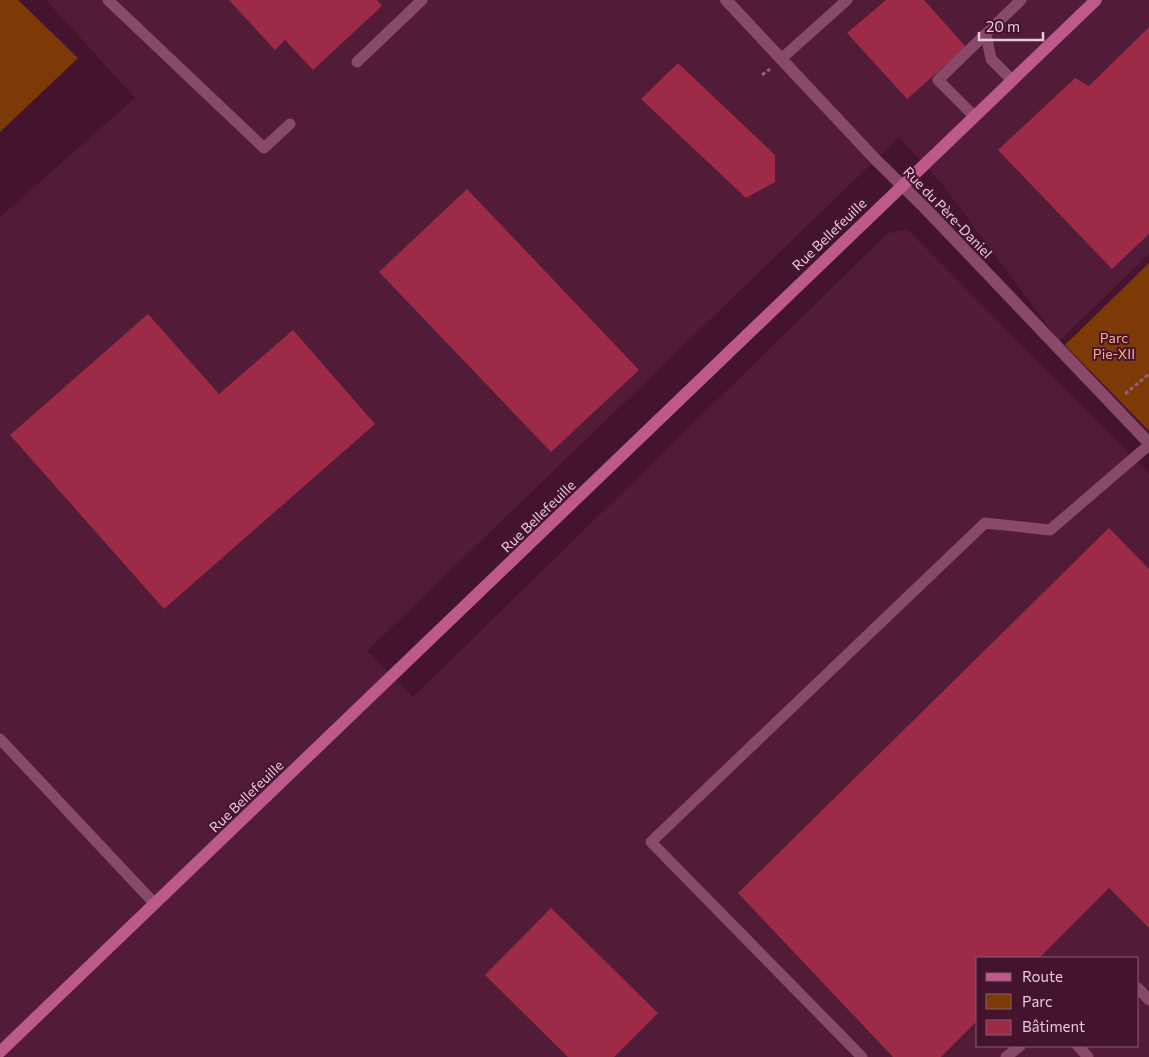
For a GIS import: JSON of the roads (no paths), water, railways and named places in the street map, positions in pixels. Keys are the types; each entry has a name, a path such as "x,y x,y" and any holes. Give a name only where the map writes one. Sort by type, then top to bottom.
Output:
{"street":[{"name":"Rue du Père-Daniel","path":"726,0 1113,404 1149,444"},
{"name":"Rue Bellefeuille","path":"0,1052 1096,0"}],"lane":[{"path":"108,0 264,148 290,124"},
{"path":"781,59 847,0"},
{"path":"974,116 938,80 1021,0"},
{"path":"358,62 416,2"},
{"path":"984,35 987,39 991,60 1012,80"},
{"path":"862,1057 651,842 985,523 1050,530 1149,444"},
{"path":"0,739 155,904"},
{"path":"1139,989 1149,1000"},
{"path":"1006,1057 1019,1047"},
{"path":"1079,1047 1088,1057"}],"park label":[{"name":"Parc Pie-XII","path":"1114,346"}]}
